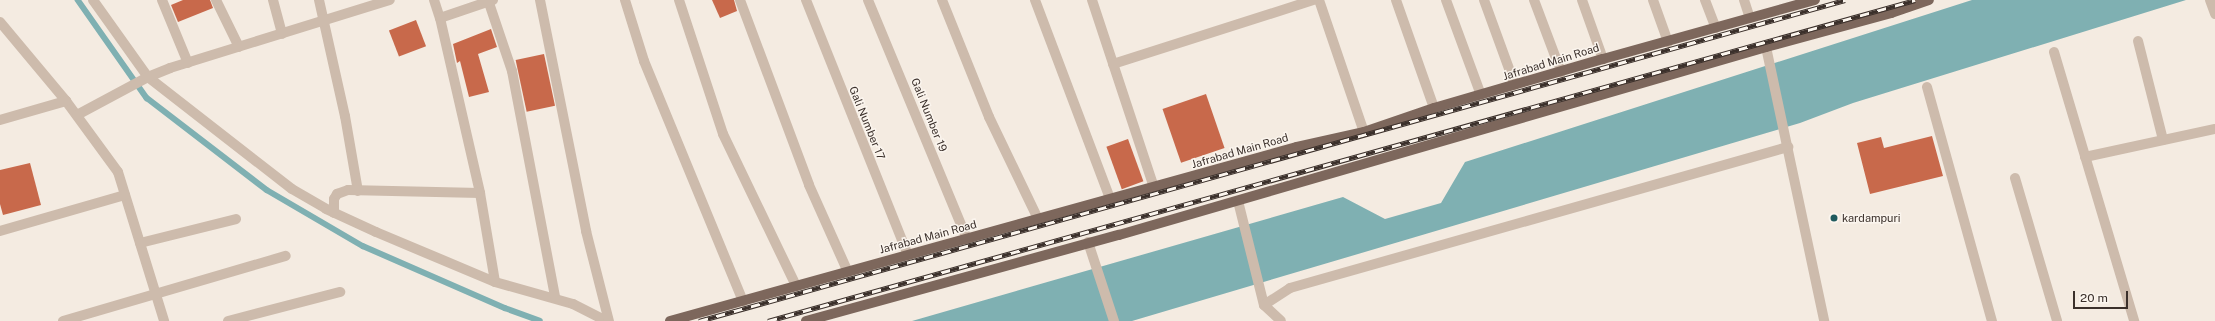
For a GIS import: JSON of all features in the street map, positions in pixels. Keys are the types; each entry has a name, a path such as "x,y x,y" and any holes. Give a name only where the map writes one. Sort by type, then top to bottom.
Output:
{"main road":[{"name":"Jafrabad Main Road","path":"670,321 1297,147 1364,132 1434,108 1481,96 1603,59 1668,42 1801,2 1815,0"},
{"path":"806,321 1238,201 1766,47 1891,13 1929,0"}],"street":[{"path":"93,0 140,81 292,189 334,213 495,282 555,298 580,307 607,321"},
{"path":"162,0 188,63"},
{"path":"216,0 239,47"},
{"path":"273,0 282,34"},
{"path":"319,0 345,116 358,191"},
{"path":"77,115 140,81 188,63 282,34 377,2 390,0"},
{"path":"434,0 440,18 480,193 495,282"},
{"path":"440,18 489,0 512,71 555,298"},
{"path":"540,0 586,231 607,321"},
{"path":"626,0 644,61 743,301"},
{"path":"679,0 723,134 796,286"},
{"path":"740,0 809,185 848,272"},
{"name":"Gali Number 17","path":"806,0 908,255"},
{"name":"Gali Number 19","path":"868,0 967,239"},
{"path":"942,0 989,117 1038,219"},
{"path":"1035,0 1110,199"},
{"path":"1092,0 1154,187"},
{"path":"1113,64 1314,0"},
{"path":"1319,0 1364,132"},
{"path":"1396,0 1434,108"},
{"path":"1446,0 1481,96"},
{"path":"1484,0 1515,85"},
{"path":"1534,0 1561,72"},
{"path":"1582,0 1603,59"},
{"path":"1653,0 1668,42"},
{"path":"1705,0 1716,28"},
{"path":"1744,0 1750,18"},
{"path":"2210,0 2215,14"},
{"path":"0,22 66,101 118,172 164,321"},
{"path":"2138,41 2163,140"},
{"path":"1766,47 1824,321"},
{"path":"2054,52 2134,321"},
{"path":"1928,87 1992,321"},
{"path":"0,120 66,101"},
{"path":"2085,157 2215,129"},
{"path":"1264,305 1290,288 1788,147"},
{"path":"2015,178 2057,321"},
{"path":"334,213 334,199 336,194 348,190 480,193"},
{"path":"0,231 125,195"},
{"path":"1238,201 1264,305 1281,321"},
{"path":"140,243 236,219"},
{"path":"1088,242 1114,321"},
{"path":"63,321 286,256"},
{"path":"228,321 340,292"}],"water":[{"path":"1972,0 2186,0 1853,103 1800,123 1132,321 912,321 1343,197 1385,219 1441,203 1465,162"}],"building":[{"path":"183,0 210,0 213,8 178,22 171,5"},
{"path":"712,0 734,0 737,11 720,18"},
{"path":"416,20 426,46 399,57 389,30"},
{"path":"491,29 497,47 478,54 489,92 469,97 460,61 457,63 453,44"},
{"path":"544,54 555,106 527,112 516,60"},
{"path":"1206,94 1225,148 1181,163 1163,109"},
{"path":"1932,136 1943,176 1870,194 1857,143 1881,137 1884,148"},
{"path":"1128,139 1143,181 1122,189 1106,147"},
{"path":"30,163 41,205 3,215 0,204 0,170"}],"waterway":[{"path":"78,0 147,98 267,190 363,246 505,308 540,321"}],"railway":[{"path":"699,321 1845,0"},
{"path":"768,321 1915,0"}],"place":[{"name":"kardampuri","path":"1834,218"}]}
